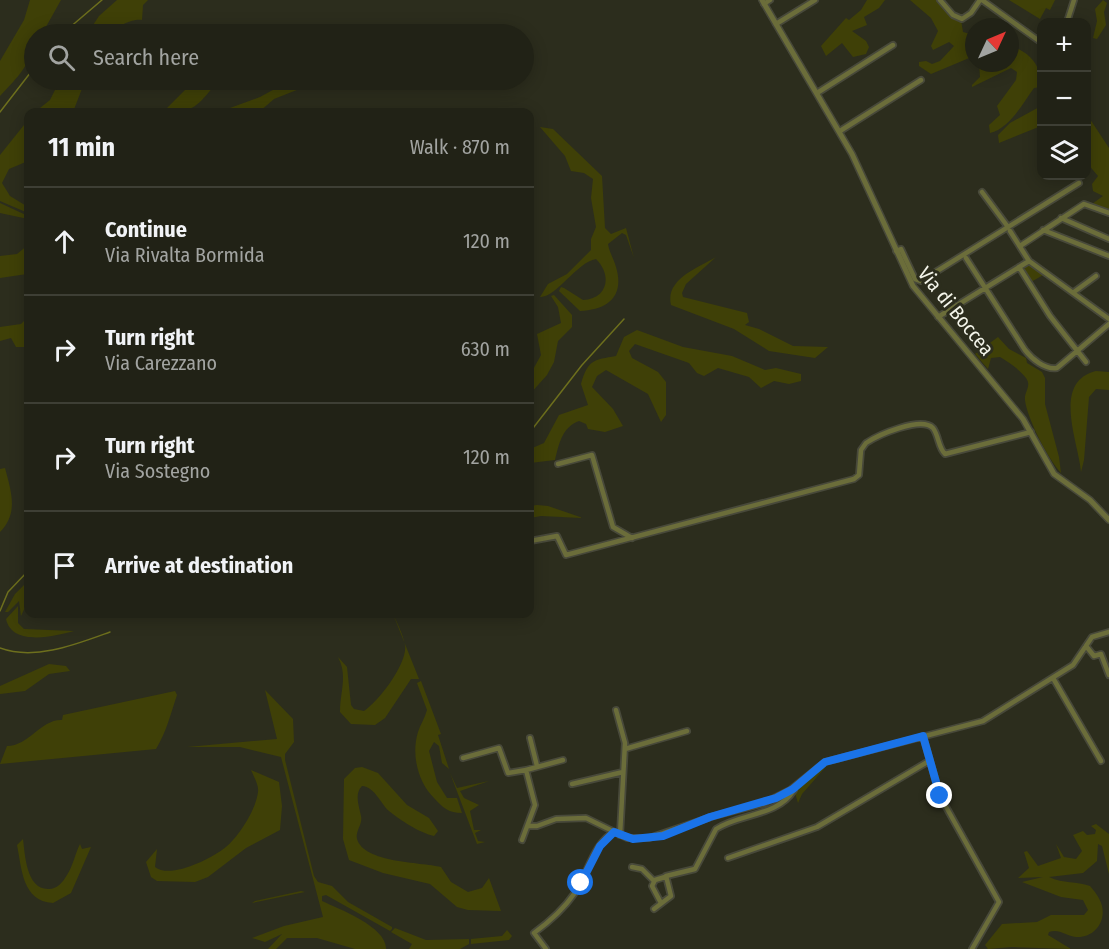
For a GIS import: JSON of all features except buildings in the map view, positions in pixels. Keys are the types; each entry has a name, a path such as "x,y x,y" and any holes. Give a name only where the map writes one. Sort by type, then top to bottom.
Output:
{"street":[{"path":"763,2 770,0"},
{"path":"776,24 815,0"},
{"path":"940,0 953,15 962,19 968,16 981,0 1037,40"},
{"path":"1068,18 1074,0"},
{"name":"Via di Boccea","path":"763,2 840,131 911,283 969,352 1031,432 1054,474 1092,502 1109,520"},
{"path":"817,93 893,45"},
{"path":"840,131 921,80"},
{"path":"896,251 901,249 918,281 1009,229 1078,183"},
{"path":"982,192 1029,261 1109,320"},
{"path":"1020,246 1084,204 1109,213"},
{"path":"1061,218 1109,238"},
{"path":"1043,230 1109,256"},
{"path":"966,258 1020,344 1035,360 1055,369 1109,324"},
{"path":"938,317 1029,261"},
{"path":"1019,267 1050,316 1086,362"},
{"path":"1074,292 1096,276"},
{"path":"534,540 556,536 566,555 854,479 859,476 861,450 866,443 918,422 929,425 935,430 945,454 1031,432"},
{"path":"558,464 592,455 613,527 632,538"},
{"path":"528,826 537,826 556,819 584,818 633,839 663,836 710,817 764,803 795,787 825,762 979,722 1074,664 1094,636 1109,632"},
{"path":"1086,646 1095,656 1101,654 1109,675"},
{"path":"1053,678 1101,761"},
{"path":"616,710 625,738 620,835"},
{"path":"625,749 687,731"},
{"path":"923,736 940,796 999,903 972,949"},
{"path":"530,738 537,766"},
{"path":"463,758 499,748 508,773 563,760"},
{"path":"728,858 817,827 929,761"},
{"path":"522,840 535,804 526,770"},
{"path":"572,784 623,772"},
{"path":"654,881 677,871 693,870 716,829 763,813 788,797 795,787"},
{"path":"546,949 534,933 549,922 570,900 600,846 614,832"},
{"path":"632,867 642,869 654,881"},
{"path":"654,909 672,894 665,877"},
{"path":"654,881 652,886 661,903"}],"shaded area":[{"path":"30,0 61,0 48,24 24,24 24,68 0,96 0,61 24,20"},
{"path":"117,0 148,0 143,5 142,20 134,20 125,24 94,24"},
{"path":"867,0 885,0 879,8 864,17 867,25 852,31 866,41 869,47 866,54 853,57 842,43 826,56 821,46 846,18 849,20 861,10"},
{"path":"910,0 938,0 961,20 965,33 965,60 931,74 919,66 919,62 926,61 932,64 940,61 954,46 949,42 933,50 931,46 938,31 931,18"},
{"path":"1009,0 1055,0 1050,10 1046,8 1038,18"},
{"path":"1103,0 1107,3 1104,12 1106,25 1097,39 1093,38 1097,21 1095,9"},
{"path":"1019,50 1031,58 1037,67 1037,88 1034,88 1010,121 990,133 989,125 1000,115 997,106 1016,80 1017,72 1019,72"},
{"path":"980,72 1003,72 972,87 980,77"},
{"path":"55,90 81,90 75,108 40,108 50,100"},
{"path":"185,90 210,90 192,108 167,108"},
{"path":"273,90 297,90 274,99 264,108 230,108"},
{"path":"1037,108 1037,128 999,143 998,135 1010,123"},
{"path":"1091,121 1109,148 1109,212 1092,204 1103,196 1093,191 1092,184 1098,176 1091,168"},
{"path":"24,125 24,163 9,169 2,183 10,196 24,205 24,211 0,201 0,155"},
{"path":"540,127 553,129 602,176 605,228 611,234 626,228 634,258 626,235 622,233 608,244 616,267 618,286 612,300 598,308 580,311 559,291 561,287 564,288 583,300 598,296 605,286 606,279 605,272 596,259 581,266 553,292 540,297 548,284 567,274 591,250 591,239 596,227 591,198 593,179 584,173 571,171 565,156"},
{"path":"0,203 24,214 24,218 0,213"},
{"path":"24,248 24,274 0,278 0,256 17,254"},
{"path":"716,257 686,284 682,293 683,297 747,313 749,322 745,325 759,329 793,346 828,347 815,358 769,351 734,329 671,305 670,296 678,281 684,275"},
{"path":"1030,264 1045,274 1031,282 1023,268"},
{"path":"554,295 572,315 572,327 558,341 554,362 547,375 534,390 534,368 541,355 537,334 561,323 558,307 551,296"},
{"path":"24,321 24,347 16,347 11,338 0,341 0,327 21,324"},
{"path":"637,330 683,347 732,356 765,370 776,368 801,374 801,381 789,384 774,381 761,388 749,377 718,368 704,376 697,373 689,363 635,344 629,351 632,358 658,372 666,382 666,415 661,422 648,394 606,370 597,376 592,387 613,409 623,426 605,432 588,429 586,424 579,421 565,432 555,460 534,463 534,447 544,443 559,415 588,405 581,384 589,365 597,360 616,356 624,337"},
{"path":"998,337 1009,349 1026,358 1027,363 1042,372 1045,378 1045,404 1061,473 1044,448 1030,417 1025,400 1028,386 1026,378 1000,357 991,358 988,369 975,354"},
{"path":"1096,371 1109,372 1109,390 1096,389 1089,397 1081,472 1073,430 1071,400 1074,387 1082,377"},
{"path":"5,468 12,509 6,525 0,532 0,469"},
{"path":"534,505 548,506 583,518 534,517"},
{"path":"24,585 24,610 21,616 19,601 8,612 5,612 15,594"},
{"path":"18,606 18,623 24,629 74,631 46,637 25,636 17,633 10,628 6,619"},
{"path":"405,645 419,679 411,679 385,718 375,725 351,724 340,712 343,671 338,657 347,667 351,705 354,709 364,711 391,681 402,662"},
{"path":"49,664 66,666 70,671 49,674 25,691 0,694 0,686"},
{"path":"421,681 441,734 438,735 449,769 442,763 439,746 434,742 429,751 437,782 447,798 457,798 462,813 450,811 437,802 428,792 417,768 416,741 427,710 417,683"},
{"path":"265,690 293,719 294,742 285,754 285,760 314,876 318,882 332,886 348,902 392,929 390,931 326,895 322,896 322,901 371,926 379,933 386,949 355,949 317,938 287,938 276,949 268,949 282,934 265,942 252,938 284,926 323,917 281,757 240,747 187,747 277,739"},
{"path":"175,691 177,695 163,736 156,749 0,764 7,746 22,742 48,724 62,720 63,715"},
{"path":"830,762 802,794 798,803 795,793 801,783"},
{"path":"362,767 378,773 407,805 429,818 438,831 434,836 410,826 389,811 370,789 362,786 358,796 361,819 357,839 362,847 381,857 441,867 451,882 468,892 482,888 489,878 501,911 468,910 457,907 430,884 383,873 349,860 343,839 344,779 355,768"},
{"path":"251,770 279,782 282,806 280,830 246,848 208,877 195,882 157,881 151,877 146,862 157,849 155,867 170,871 179,870 208,859 234,839 250,816 258,792"},
{"path":"450,773 457,788 489,781 460,791 464,798 479,805 470,811 474,830 481,830 475,833 478,841 485,842 477,844"},
{"path":"1096,824 1109,834 1109,874 1102,846 1098,844 1097,861 1083,873 1049,877 1090,886 1099,898 1103,912 1097,928 1082,937 1056,931 1049,932 1048,935 1071,949 1012,947 988,949 985,945 1002,924 1037,922 1051,915 1084,915 1088,910 1083,900 1061,897 1022,882 1043,877 1018,878 1029,868 1024,852 1027,851 1038,866 1061,858 1056,844 1064,857 1076,859 1082,851 1073,835 1083,831 1087,835 1095,834 1096,830 1091,826"},
{"path":"23,839 31,878 41,888 49,889 62,883 71,868 80,844 82,849 91,847 71,893 53,903 43,901 29,890 22,873 17,845"},
{"path":"305,892 252,903 255,901"},
{"path":"395,928 426,940 469,939 469,944 460,949 409,949 412,944 391,932"},
{"path":"507,930 512,936 509,940 471,944 471,939 502,936"}],"waterway":[{"path":"74,24 102,0"},
{"path":"0,112 24,81"},
{"path":"534,427 582,365 624,319"},
{"path":"0,611 8,592 24,575"},
{"path":"0,648 13,652 41,652 70,646 110,632"}],"route":[{"path":"581,883 600,846 614,832 625,838 633,839 663,836 710,817 752,807 776,798 793,789 825,762 923,736 940,796"}]}
